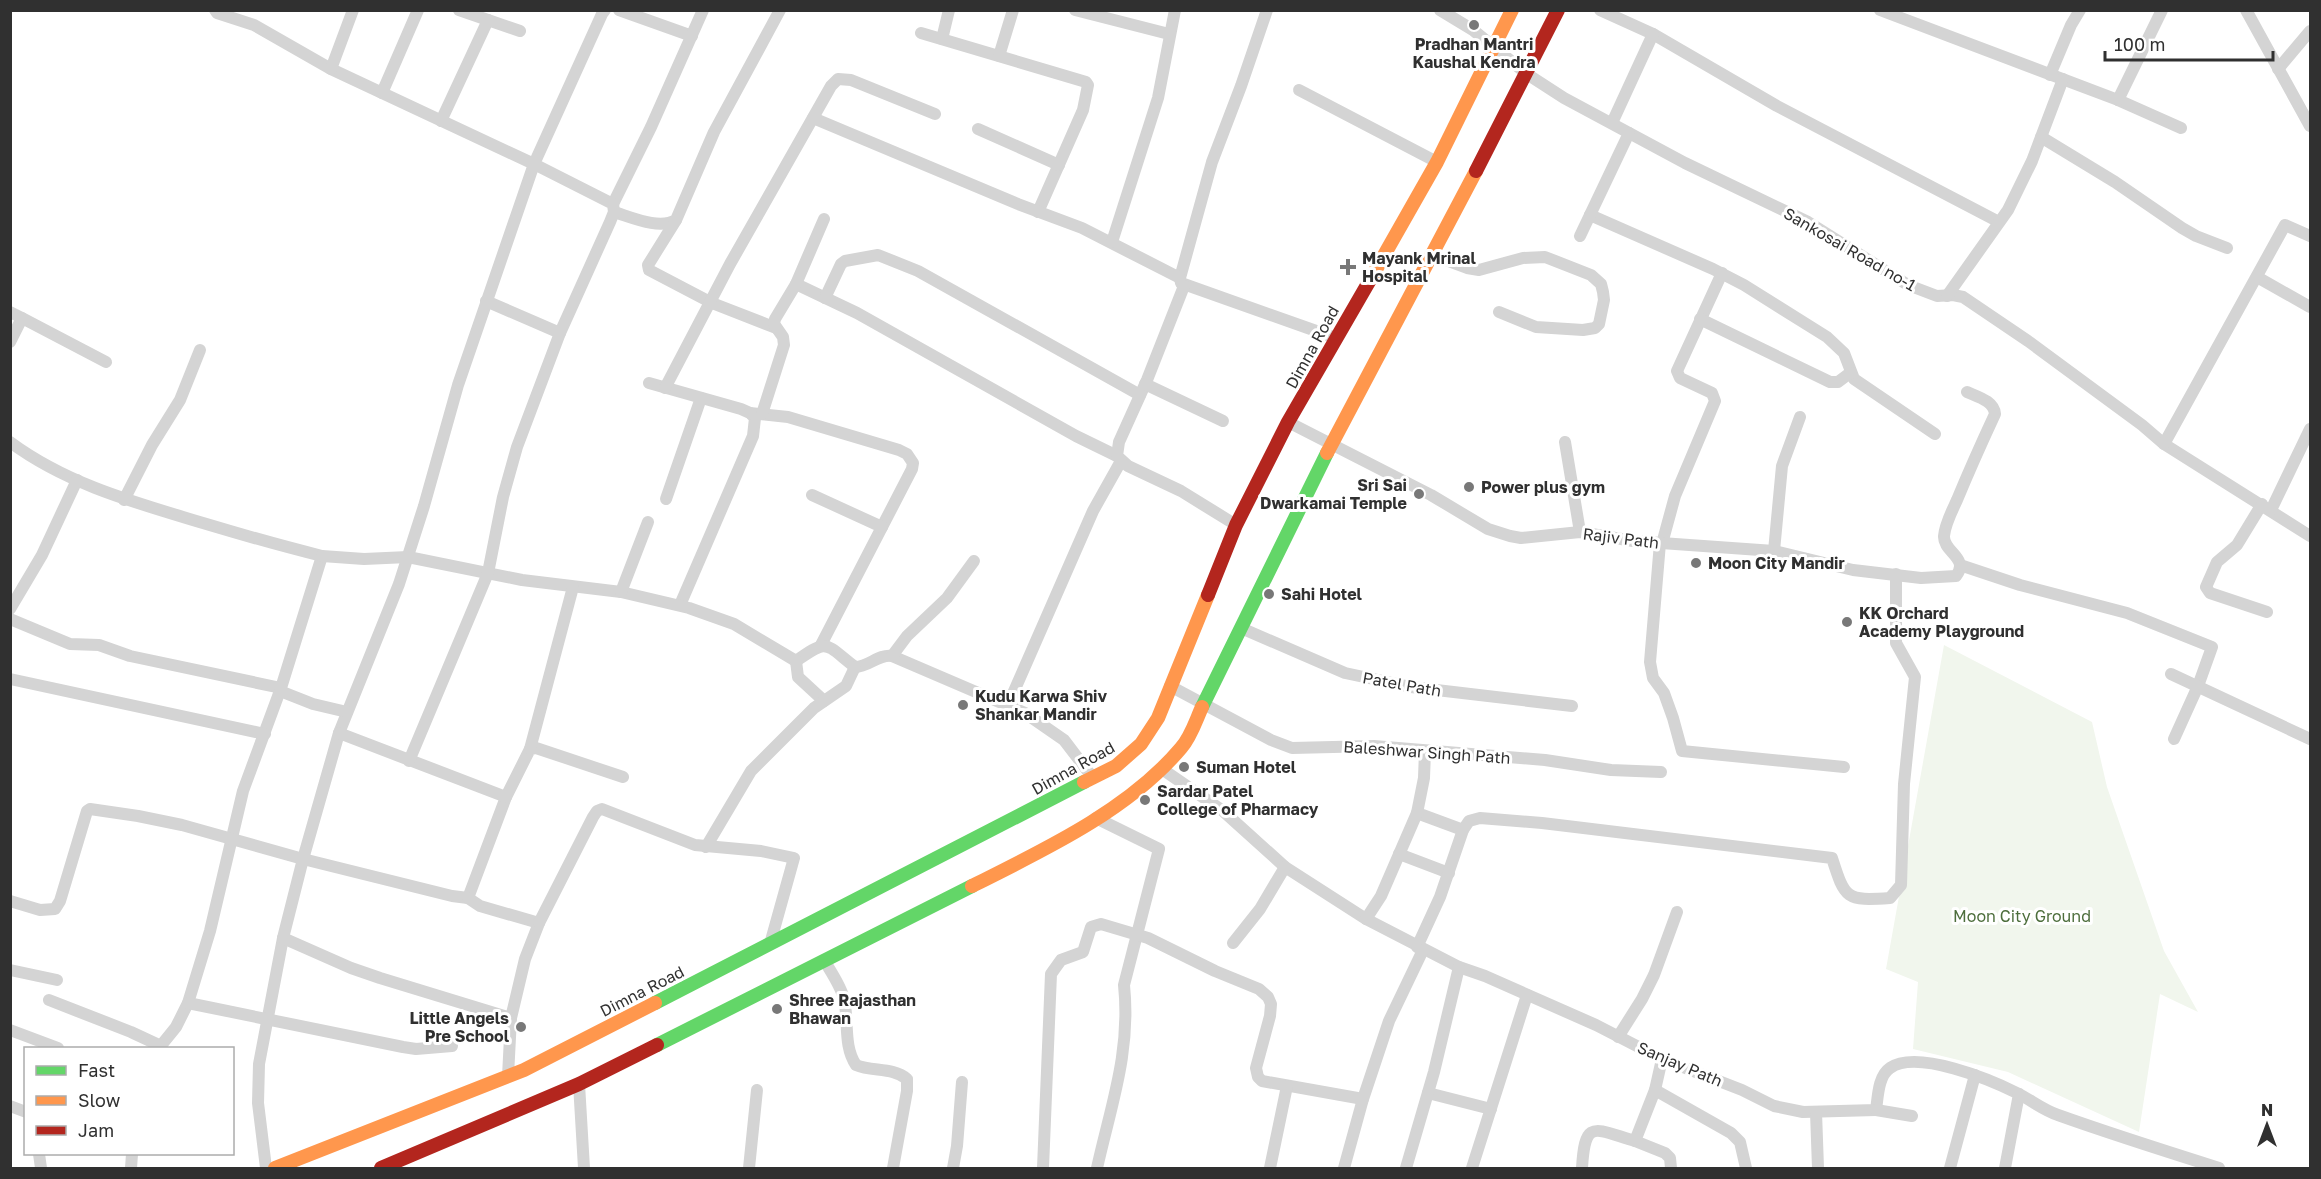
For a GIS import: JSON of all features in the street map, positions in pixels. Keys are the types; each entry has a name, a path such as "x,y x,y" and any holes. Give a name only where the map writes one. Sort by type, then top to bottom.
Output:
{"street":[{"path":"215,10 254,25 332,69 534,164 613,208 661,224 669,224 676,220"},
{"path":"332,69 353,10"},
{"path":"382,93 418,10"},
{"path":"459,10 520,31"},
{"path":"266,1168 258,1086 267,1021 283,938 339,734 395,597 458,385 534,164 605,10"},
{"path":"619,10 692,36"},
{"path":"409,761 488,573 503,496 517,447 560,333 613,208 704,10"},
{"path":"776,328 710,302 650,270 648,265 676,220 714,132 780,10"},
{"path":"942,39 950,10"},
{"path":"999,56 1013,10"},
{"path":"1075,10 1169,34"},
{"path":"1112,242 1158,98 1175,10"},
{"path":"1008,705 1092,511 1119,459 1119,442 1143,389 1182,282 1212,162 1267,10"},
{"name":"Sankosai Road no-1","path":"1440,10 1473,30 1527,74 1564,98 1685,163 1808,222 1908,285 1937,296 1963,297 2028,341 2142,425 2164,444 2310,536"},
{"name":"Dimna Road","path":"275,1168 508,1076 1116,766 1142,744 1158,718 1236,525 1288,422 1437,162 1512,10"},
{"path":"381,1168 579,1084 1066,839 1162,769 1183,746 1331,444 1527,74 1558,10"},
{"path":"1600,10 1653,34 1777,106 1999,222"},
{"path":"1880,10 2118,100 2181,128"},
{"path":"2050,75 2071,25 2080,10"},
{"path":"2118,100 2162,10"},
{"path":"2246,10 2310,126"},
{"path":"441,121 488,21"},
{"path":"2278,69 2310,31"},
{"path":"921,33 1086,82 1088,85 1083,110 1038,212"},
{"path":"1612,123 1653,34"},
{"path":"665,388 710,302 831,86 838,79 843,78 935,114"},
{"path":"1947,296 2015,197 2063,79"},
{"path":"1299,90 1437,162"},
{"path":"813,118 1038,212 1074,224 1112,242 1182,282 1336,338"},
{"path":"978,129 1059,165"},
{"path":"1580,236 1629,133"},
{"path":"2041,137 2115,182 2189,232 2227,248"},
{"path":"1590,215 1722,273 1827,338 1844,353 1854,379 1935,434"},
{"path":"680,606 753,436 756,413 784,345 775,320 796,284 824,219"},
{"path":"2164,444 2285,225 2310,238"},
{"path":"825,298 845,261 878,255 918,271 1143,389 1223,421"},
{"path":"1432,255 1479,270 1523,258 1545,257 1591,275 1601,284 1603,292 1599,324 1595,328 1583,330 1536,327 1499,312"},
{"path":"1722,273 1678,365 1677,375 1712,393 1714,406 1695,445 1662,538 1650,662 1653,678 1664,693 1682,751 1844,767"},
{"path":"2257,277 2309,304"},
{"path":"796,284 867,318 1076,436 1181,491 1236,525"},
{"path":"486,301 560,333"},
{"path":"10,342 16,315 106,362"},
{"path":"1700,319 1830,382 1838,382 1850,373"},
{"path":"124,500 152,444 180,400 200,350"},
{"path":"649,383 756,413 788,417 907,454 913,463 912,469 821,645"},
{"path":"1953,573 1957,556 1946,546 1944,533 1995,414 1995,408 1990,403 1967,392"},
{"path":"666,499 701,398"},
{"path":"1774,549 1782,466 1800,417"},
{"name":"Rajiv Path","path":"1288,422 1431,495 1488,529 1521,538 1580,532 1633,541 1662,538 1774,549 1853,570 1921,578 1953,573 2020,585 2127,613 2212,647 2198,686"},
{"path":"2267,612 2210,593 2206,587 2217,562 2237,545 2267,507 2310,429"},
{"path":"10,442 77,480 124,500 262,541 322,556 364,559 408,557 522,580 621,592 680,606 734,624 796,661"},
{"path":"1565,442 1580,532"},
{"path":"10,609 42,555 77,480"},
{"path":"812,495 882,527"},
{"path":"621,592 648,522"},
{"path":"49,1000 131,1032 160,1047 176,1027 188,1003 210,931 243,791 281,690 322,556"},
{"path":"892,656 907,636 946,598 974,561"},
{"path":"1344,1168 1363,1099 1389,1021 1420,949 1463,830 1469,821 1480,818 1542,823 1832,858 1841,886 1849,896 1862,900 1890,898 1901,885 1904,784 1915,677 1896,643 1896,574"},
{"path":"468,898 506,797 530,749 573,587"},
{"path":"10,619 70,644 99,645 130,656 281,690 313,704 347,712"},
{"name":"Patel Path","path":"1241,628 1345,673 1411,687 1572,706"},
{"path":"796,661 821,645 828,647 855,667 868,665 886,655 892,656 1008,705 1055,732 1070,747 1093,778"},
{"path":"796,661 798,677 824,700"},
{"path":"706,847 751,771 814,708 846,686 855,667"},
{"path":"2171,674 2310,739"},
{"path":"10,679 265,734"},
{"name":"Baleshwar Singh Path","path":"1170,686 1271,740 1292,748 1349,745 1545,760 1611,770 1661,772"},
{"path":"2174,739 2198,686"},
{"path":"339,734 506,797"},
{"path":"530,749 578,761 623,777"},
{"path":"1366,919 1381,896 1417,813 1424,778 1425,751"},
{"name":"Sanjay Path","path":"1162,769 1223,811 1285,867 1366,919 1420,949 1527,995 1662,1059 1742,1090 1774,1106 1803,1112 1875,1110 1912,1116"},
{"path":"10,901 40,910 55,909 60,902 85,816 90,809 171,822 303,859 468,898 480,906 539,923"},
{"path":"508,1076 511,1018 525,960 539,923 566,874 593,817 599,810 609,811 695,845 761,850 794,858 770,944"},
{"path":"1417,813 1463,830"},
{"path":"1096,818 1159,849 1124,985 1125,1039 1120,1079 1097,1168"},
{"path":"1399,854 1449,873"},
{"path":"1233,943 1260,909 1285,867"},
{"path":"1618,1037 1654,975 1677,912"},
{"path":"1043,1168 1051,974 1061,960 1083,952 1091,927 1101,924 1148,938 1215,971 1259,989 1268,997 1270,1016 1256,1068 1258,1077 1262,1081 1363,1099"},
{"path":"283,938 370,975 511,1018"},
{"path":"824,960 843,995 850,1052 856,1065 890,1071 907,1079 907,1091 893,1168"},
{"path":"1406,1168 1428,1093 1459,967"},
{"path":"10,970 57,980"},
{"path":"1472,1168 1527,995"},
{"path":"188,1003 403,1047 416,1049 452,1046"},
{"path":"10,1030 54,1047"},
{"path":"1635,1141 1655,1090 1662,1059"},
{"path":"1875,1110 1882,1077 1890,1068 1901,1063 1926,1062 1975,1075 2019,1094 2045,1110 2219,1168"},
{"path":"1950,1168 1975,1075"},
{"path":"953,1168 962,1083"},
{"path":"579,1084 584,1168"},
{"path":"1270,1168 1287,1086"},
{"path":"749,1168 757,1090"},
{"path":"1655,1090 1731,1133 1740,1142 1746,1168"},
{"path":"1428,1093 1491,1109"},
{"path":"2005,1168 2019,1094"},
{"path":"1816,1112 1818,1168"},
{"path":"1582,1168 1586,1136 1592,1131 1601,1131 1635,1141 1665,1153 1671,1158 1671,1168"}],"green space":[{"name":"Moon City Ground","path":"1944,645 2092,722 2107,787 2164,951 2198,1012 2160,994 2139,1132 2008,1072 1913,1049 1918,982 1886,969"}],"traffic: fast":[{"path":"1202,707 1327,453"},
{"path":"655,1003 1084,782"},
{"path":"657,1045 972,886"}],"traffic: slow":[{"path":"1370,280 1437,162 1512,10"},
{"path":"1327,453 1476,171"},
{"path":"1084,782 1116,766 1141,744 1158,718 1208,595"},
{"path":"972,886 1084,827 1137,791 1185,744 1202,707"},
{"path":"275,1168 524,1070 655,1003"}],"traffic: jam":[{"path":"1476,171 1558,10"},
{"path":"1208,595 1236,525 1288,422 1370,280"},
{"path":"381,1168 579,1084 657,1045"}],"place":[{"name":"Pradhan Mantri Kaushal Kendra","path":"1474,25"},
{"name":"Mayank Mrinal Hospital","path":"1348,267"},
{"name":"Power plus gym","path":"1469,487"},
{"name":"Sri Sai Dwarkamai Temple","path":"1419,494"},
{"name":"Moon City Mandir","path":"1696,563"},
{"name":"Sahi Hotel","path":"1269,594"},
{"name":"KK Orchard Academy Playground","path":"1847,622"},
{"name":"Kudu Karwa Shiv Shankar Mandir","path":"963,705"},
{"name":"Suman Hotel","path":"1184,767"},
{"name":"Sardar Patel College of Pharmacy","path":"1145,800"},
{"name":"Shree Rajasthan Bhawan","path":"777,1009"},
{"name":"Little Angels Pre School","path":"521,1027"}]}
